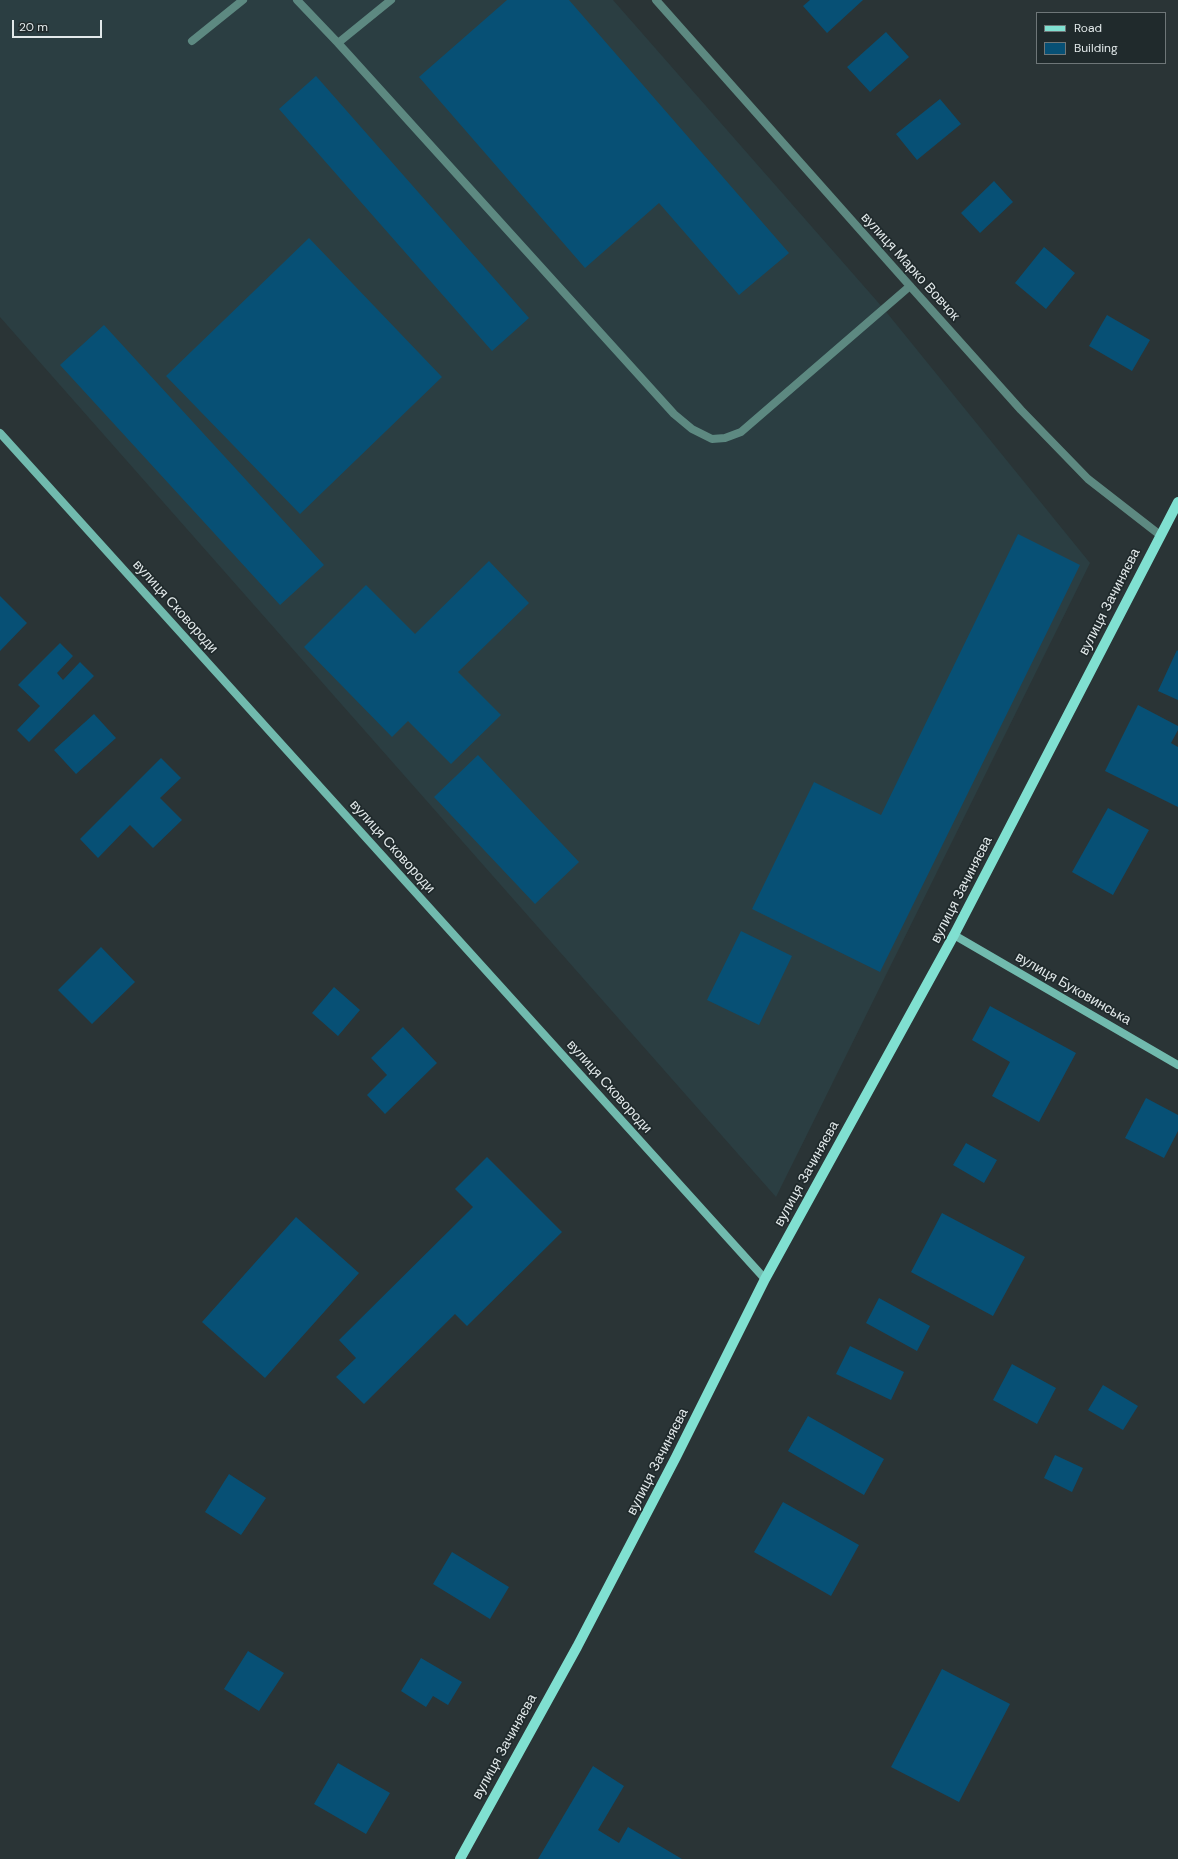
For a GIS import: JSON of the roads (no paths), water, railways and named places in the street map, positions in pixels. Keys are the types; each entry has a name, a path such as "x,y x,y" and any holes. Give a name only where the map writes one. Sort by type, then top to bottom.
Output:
{"main road":[{"name":"вулиця Зачиняєва","path":"460,1859 577,1647 676,1457 765,1279 954,935 1178,502"}],"street":[{"path":"192,41 243,0"},
{"path":"297,0 338,43 674,414 692,429 712,439 725,438 741,432 910,286"},
{"path":"338,43 391,0"},
{"name":"вулиця Марко Вовчок","path":"656,0 1021,410 1088,479 1160,535"},
{"name":"вулиця Сковороди","path":"0,433 765,1279"},
{"name":"вулиця Буковинська","path":"954,935 1178,1065"}]}
